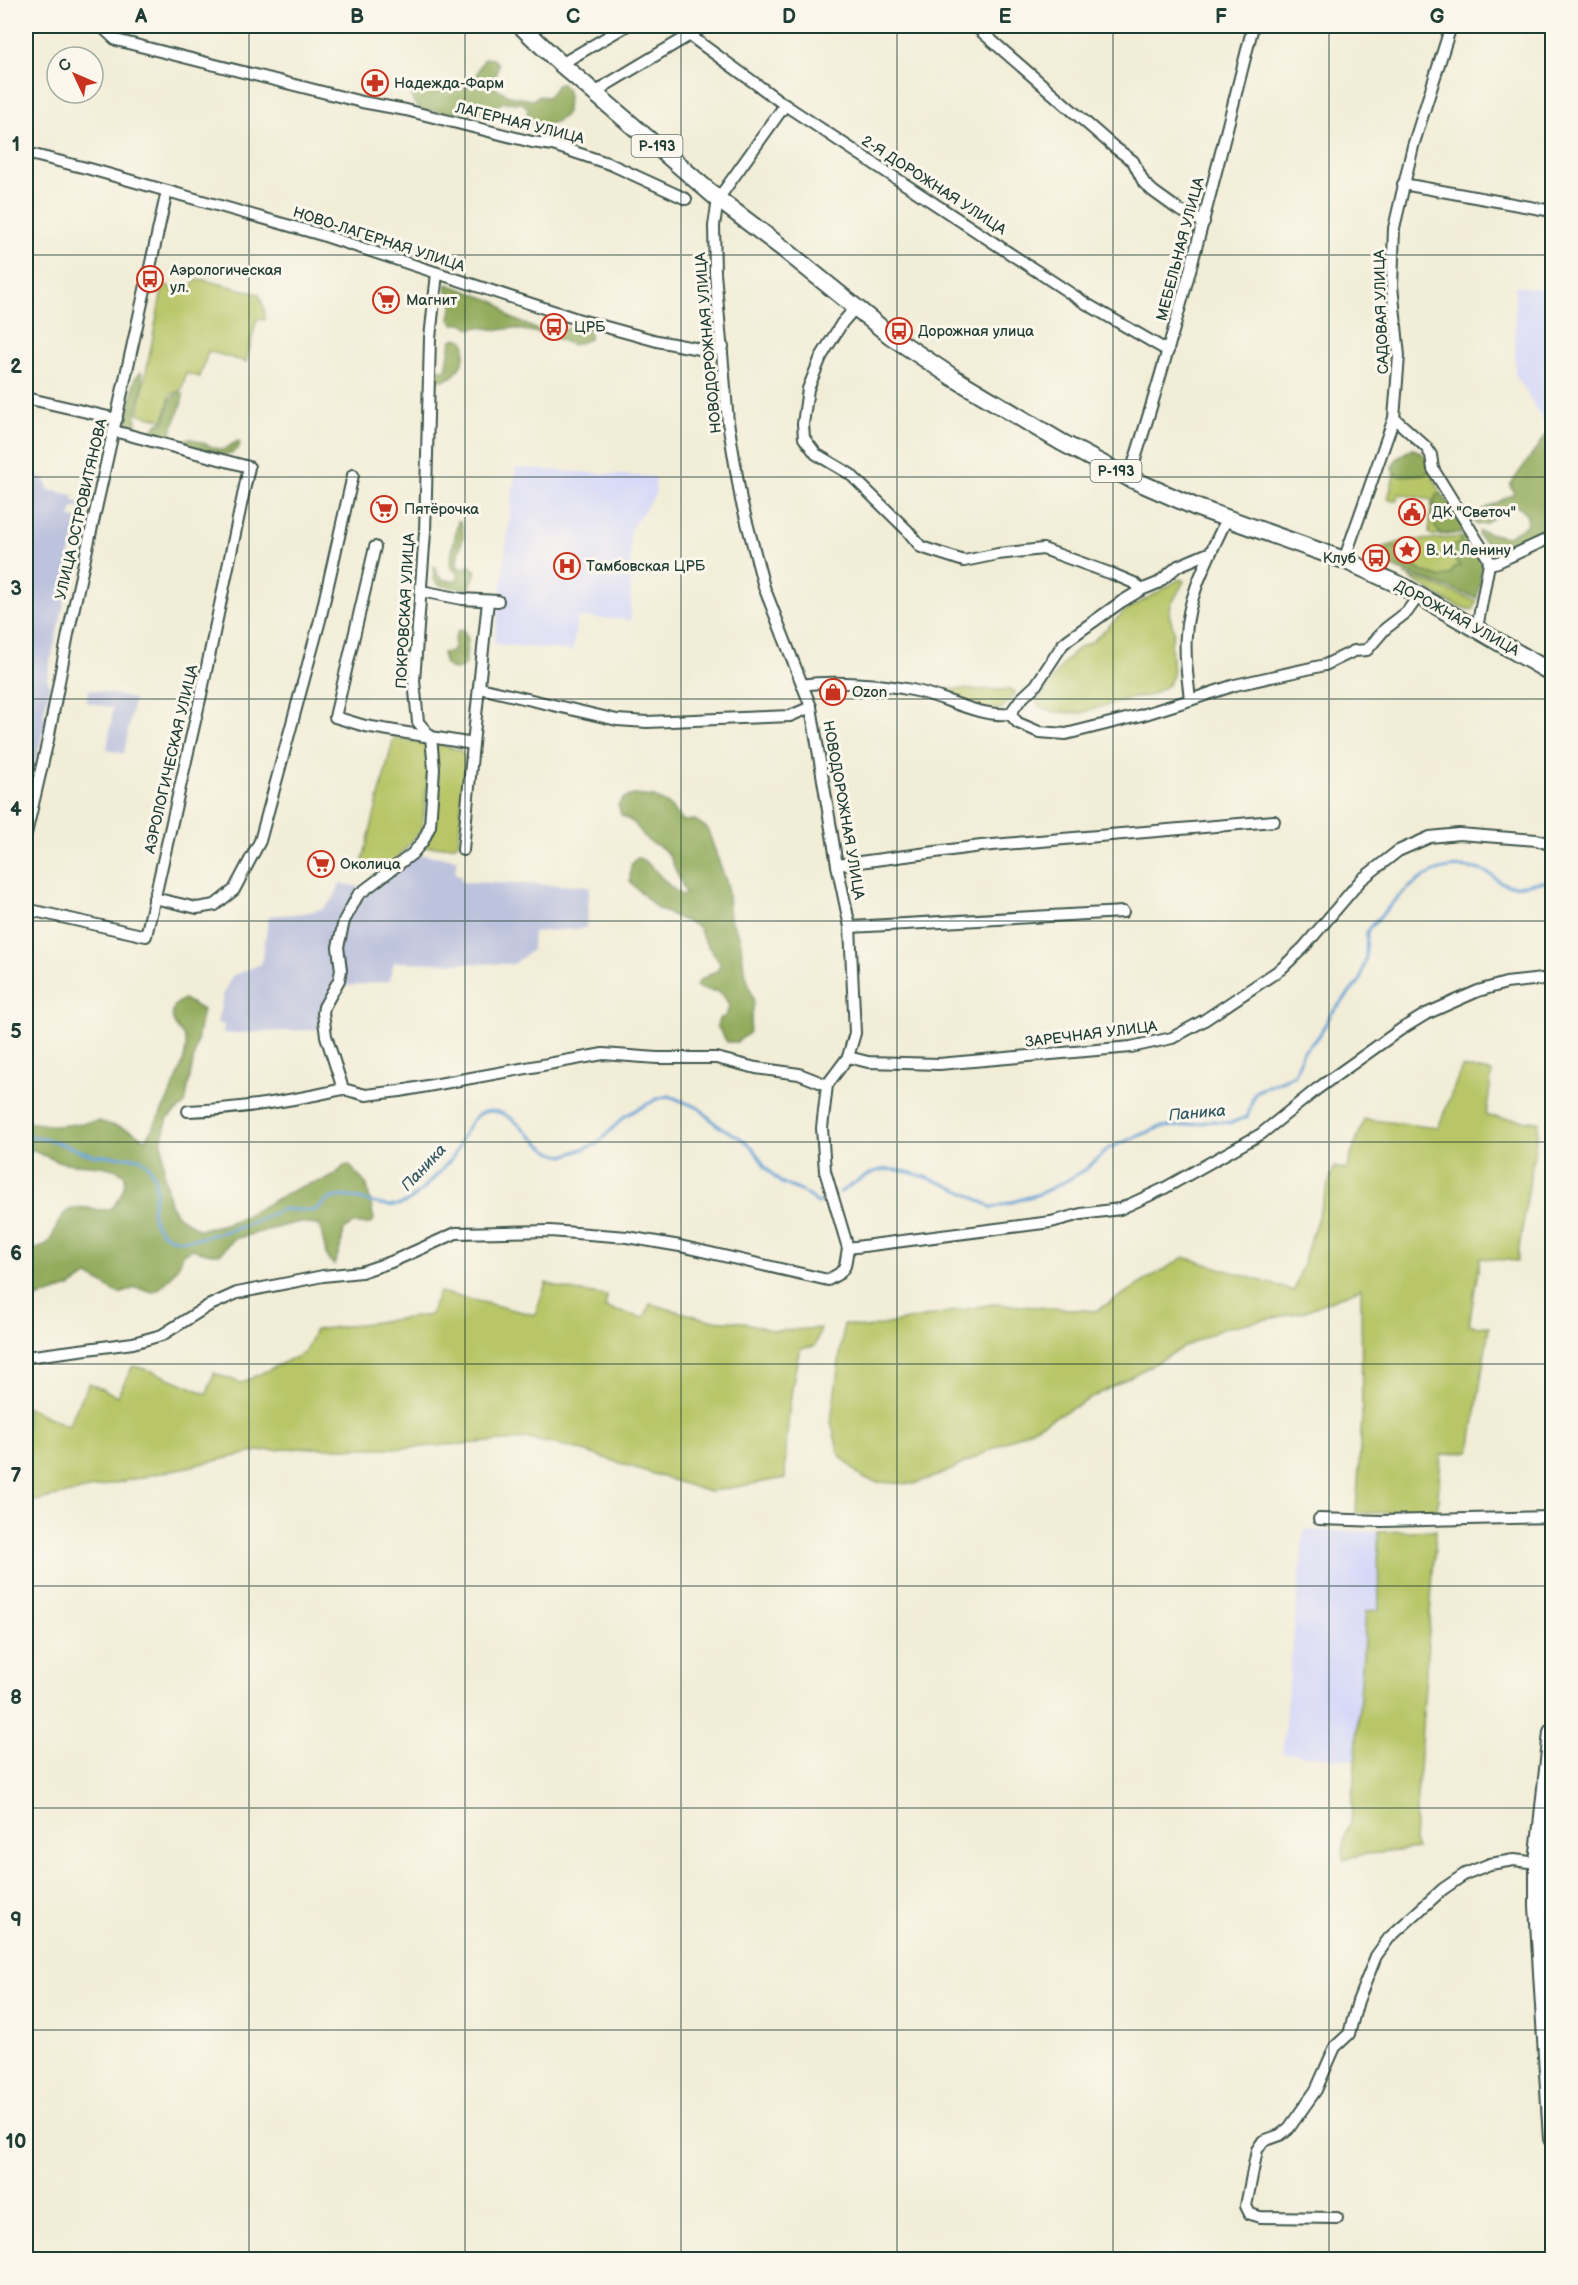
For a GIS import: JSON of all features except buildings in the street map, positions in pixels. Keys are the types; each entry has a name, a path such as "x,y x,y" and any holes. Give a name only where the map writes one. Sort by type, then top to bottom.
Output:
{"main road":[{"name":"ДОРОЖНАЯ УЛИЦА","path":"521,26 595,94 718,199 891,336 954,378 1061,442 1129,478 1171,497 1344,560 1419,595 1552,674"},
{"path":"1552,1732 1538,1863 1538,1906 1552,2139"}],"street":[{"name":"ЛАГЕРНАЯ УЛИЦА","path":"101,26 116,40 362,102 406,110 532,142 553,145 610,164 686,199"},
{"path":"561,64 626,26"},
{"path":"595,94 606,85 705,26"},
{"path":"975,26 1133,161 1144,183 1154,192 1179,210 1204,222"},
{"name":"МЕБЕЛЬНАЯ УЛИЦА","path":"1129,478 1204,222 1253,26"},
{"name":"САДОВАЯ УЛИЦА","path":"1344,560 1394,418 1399,356 1392,286 1394,228 1413,146 1451,26"},
{"name":"2-Я ДОРОЖНАЯ УЛИЦА","path":"689,35 785,105 1085,303 1168,351"},
{"path":"718,199 785,105"},
{"name":"НОВО-ЛАГЕРНАЯ УЛИЦА","path":"26,153 322,235 562,315 710,351 723,347"},
{"path":"1403,184 1552,211"},
{"name":"УЛИЦА ОСТРОВИТЯНОВА","path":"26,834 48,740 68,634 167,191"},
{"name":"НОВОДОРОЖНАЯ УЛИЦА","path":"718,199 714,226 715,273 728,422 749,537 780,632 811,707 837,865 850,927 855,1033 848,1057 827,1085"},
{"name":"ПОКРОВСКАЯ УЛИЦА","path":"344,1089 326,1036 323,1013 324,1006 339,980 341,970 338,947 344,921 358,895 412,854 428,834 434,769 431,737 418,722 414,681 425,532 429,361 437,273"},
{"path":"855,308 843,322 821,357 808,389 802,424 804,438 816,454 850,474 921,547 964,561 998,554 1043,549 1115,575 1134,583 1141,590"},
{"path":"26,398 117,418"},
{"path":"1394,418 1426,447 1431,455 1433,470 1488,558 1489,564 1477,628"},
{"name":"АЭРОЛОГИЧЕСКАЯ УЛИЦА","path":"26,909 146,936 201,694 249,467 114,431"},
{"path":"154,898 197,908 215,905 234,890 260,841 320,620 353,475"},
{"path":"1190,700 1185,651 1187,624 1193,595 1227,518"},
{"path":"1489,564 1552,537"},
{"path":"375,547 335,717 365,726 473,744"},
{"path":"1010,714 1020,700 1036,685 1063,644 1120,602 1158,583 1178,566 1211,552"},
{"path":"421,591 462,599 493,601 473,744 463,850"},
{"path":"802,685 823,681 912,690 987,714 1010,714 1018,723 1039,732 1066,734 1142,715 1235,685 1325,665 1354,651 1367,650 1385,628 1407,612 1419,595"},
{"path":"480,688 617,720 647,722 790,716 811,707"},
{"path":"837,865 981,846 1274,820"},
{"name":"ЗАРЕЧНАЯ УЛИЦА","path":"848,1057 868,1062 939,1065 1151,1044 1172,1038 1203,1021 1281,969 1310,941 1361,880 1398,851 1415,842 1430,837 1459,834 1537,840 1552,845"},
{"path":"850,927 1124,912"},
{"path":"848,1248 1051,1222 1082,1214 1120,1209 1163,1189 1261,1134 1317,1089 1426,1014 1478,991 1506,983 1552,978"},
{"path":"26,1357 133,1343 162,1335 208,1306 237,1293 323,1276 361,1272 391,1262 456,1233 550,1231 627,1237 680,1246 828,1280 840,1273 845,1266 848,1248 825,1171 822,1128 827,1085 799,1074 756,1068 716,1058 657,1058 603,1054 400,1091 366,1095 344,1089 287,1102 188,1111"},
{"path":"1319,1519 1382,1521 1552,1517"},
{"path":"1337,2218 1260,2217 1250,2214 1246,2206 1257,2150 1263,2141 1280,2135 1289,2128 1316,2090 1335,2047 1349,2034 1358,2001 1376,1956 1389,1938 1443,1889 1465,1874 1490,1864 1514,1860 1538,1863"}],"shaded area":[{"path":"1515,286 1552,290 1552,434 1515,374"},
{"name":"Тамбовская ЦРБ","path":"516,468 656,477 655,495 630,530 631,620 577,617 573,651 494,644"},
{"path":"26,477 44,478 49,490 74,495 73,500 83,504 82,509 73,507 70,517 79,520 67,565 72,569 47,678 50,685 43,715 46,719 35,764 26,762"},
{"path":"89,689 134,699 124,754 107,750 113,708 86,702"},
{"path":"415,854 457,859 455,874 461,875 462,882 590,886 586,928 533,932 532,950 514,964 394,962 389,981 346,986 329,1004 328,1029 223,1034 224,1025 217,1023 224,992 232,976 261,964 269,916 322,909 334,898 340,883 370,889"},
{"path":"1304,1530 1378,1532 1379,1611 1366,1611 1355,1760 1282,1753"}],"green space":[{"path":"486,58 493,59 498,64 496,88 509,96 533,100 538,96 548,97 557,85 562,83 568,93 567,113 553,123 536,125 526,121 528,108 522,103 503,102 484,113 425,111 415,105 411,96 415,93 455,90 469,85 475,79"},
{"path":"200,279 259,294 265,320 257,319 246,362 208,351 200,377 186,373 182,389 170,395 164,420 138,414 163,285 183,290"},
{"path":"447,284 494,301 509,317 538,330 558,332 577,325 590,331 590,339 573,345 545,334 512,328 499,330 478,327 471,329 465,324 453,324 450,319 453,302 446,289"},
{"path":"455,338 463,340 465,353 463,361 455,374 449,378 442,380 434,378 434,373 438,370 446,370 451,341"},
{"path":"141,372 143,379 136,416 138,430 151,431 158,423 165,421 170,399 179,392 183,393 183,397 170,438 183,442 188,438 197,440 223,450 238,441 240,442 239,447 232,453 224,455 129,428 126,426 135,378"},
{"path":"1552,427 1552,530 1496,558 1493,557 1486,543 1478,535 1479,531 1507,537 1527,525 1526,514 1511,504 1485,524 1477,525 1470,519 1474,514 1514,494 1510,485"},
{"path":"1413,449 1422,453 1441,493 1465,531 1461,534 1432,535 1429,533 1432,500 1399,494 1396,501 1388,499 1395,472 1392,469 1393,465 1406,452"},
{"path":"1413,449 1425,456 1431,469 1426,474 1398,476 1392,469 1395,462 1402,454"},
{"path":"1441,493 1466,527 1461,534 1441,534 1437,531 1432,516 1433,505 1436,495"},
{"path":"458,521 462,528 463,539 457,565 460,569 470,566 476,571 469,590 439,585 434,580 433,567 436,567 438,576 444,580 458,579 458,574 451,567 450,562"},
{"path":"1467,537 1480,553 1446,587 1398,569 1373,553 1374,550 1404,541"},
{"path":"1467,537 1478,553 1482,565 1477,598 1392,567 1384,558 1373,553 1374,550 1386,547 1397,548 1410,557 1410,564 1421,571 1442,578 1444,575 1449,575 1455,567 1460,566 1452,557 1449,549 1460,543 1461,538"},
{"path":"1404,574 1477,601 1473,610 1455,605"},
{"path":"1180,579 1184,581 1171,605 1169,614 1174,631 1171,644 1173,676 1168,685 1151,695 1123,700 1081,713 1056,712 1039,707 1037,702 1063,664 1078,648 1093,641 1125,611"},
{"path":"463,630 468,639 465,664 455,670 445,665 442,653 452,652 456,634"},
{"path":"942,689 1012,690 1015,692 1000,710 986,709 938,692"},
{"path":"394,737 425,744 428,772 422,829 389,868 384,869 362,864"},
{"path":"437,744 460,750 465,757 459,840 455,846 424,847"},
{"path":"634,795 654,797 668,804 681,819 695,820 707,828 727,884 730,919 740,937 744,968 754,1002 749,1033 737,1042 727,1042 717,1026 719,1019 726,1016 729,1007 726,999 719,992 696,986 700,980 718,970 720,963 703,939 699,927 658,909 630,880 631,865 637,858 648,863 676,891 682,895 686,894 669,855 662,848 648,841 634,823 621,815 618,805 624,798"},
{"path":"184,999 203,1010 185,1104 168,1118 162,1138 164,1175 170,1204 177,1215 198,1229 227,1223 303,1186 328,1179 344,1166 349,1165 367,1185 374,1220 370,1224 353,1224 344,1230 334,1265 327,1258 320,1226 300,1222 234,1239 220,1254 191,1249 183,1254 172,1275 154,1292 135,1288 120,1294 87,1276 70,1287 26,1301 26,1250 45,1245 50,1240 59,1220 71,1209 82,1207 109,1209 120,1196 125,1176 104,1167 61,1162 26,1148 26,1122 58,1126 99,1121 132,1131 146,1140 181,1069 186,1047 183,1036 174,1024 173,1013 175,1005"},
{"path":"1462,1067 1492,1072 1486,1116 1539,1122 1517,1261 1480,1258 1469,1325 1489,1327 1470,1451 1441,1455 1437,1512 1356,1513 1362,1418 1361,1288 1303,1312 1224,1328 943,1474 913,1484 877,1482 862,1478 839,1454 831,1422 844,1324 866,1328 993,1304 1096,1311 1184,1257 1294,1291 1334,1167 1346,1170 1364,1119 1438,1128"},
{"path":"546,1283 569,1290 607,1296 605,1308 644,1318 650,1304 710,1320 743,1322 774,1331 821,1328 815,1346 800,1349 789,1413 785,1478 709,1492 574,1448 529,1439 406,1448 302,1448 259,1451 26,1503 26,1407 68,1426 89,1383 117,1396 133,1366 152,1371 207,1394 214,1373 241,1383 304,1353 315,1330 430,1315 439,1292 535,1315"},
{"path":"1436,1530 1414,1841 1417,1849 1359,1855 1343,1860 1344,1836 1351,1822 1366,1611 1379,1610 1378,1532"}],"waterway":[{"name":"Паника","path":"840,1192 877,1171 903,1171 936,1181 992,1208 1039,1194 1066,1181 1086,1169 1109,1148 1160,1127 1212,1121 1230,1123 1247,1117 1257,1091 1295,1075 1303,1052 1319,1036 1331,1014 1360,981 1366,957 1367,932 1406,890 1433,873 1448,868 1464,867 1483,871 1507,885 1552,882"},
{"name":"Паника","path":"26,1135 53,1141 92,1155 140,1158 149,1166 155,1178 156,1191 152,1210 154,1222 161,1232 170,1238 182,1240 200,1238 245,1226 283,1209 313,1211 335,1197 345,1196 395,1206 405,1203 424,1188 448,1163 471,1122 483,1113 491,1111 501,1113 519,1124 545,1148 564,1156 597,1144 625,1116 657,1099 669,1096 699,1108 717,1125 744,1140 780,1182 803,1192 818,1203 824,1200"}],"place":[{"name":"Надежда-Фарм","path":"375,83"},
{"name":"Аэрологическая ул.","path":"150,279"},
{"name":"Магнит","path":"386,300"},
{"name":"ЦРБ","path":"554,327"},
{"name":"Дорожная улица","path":"899,331"},
{"name":"Пятёрочка","path":"384,509"},
{"name":"ДК \"Светоч\"","path":"1412,512"},
{"name":"В. И. Ленину","path":"1407,550"},
{"name":"Клуб","path":"1376,558"},
{"name":"Тамбовская ЦРБ","path":"567,566"},
{"name":"Ozon","path":"833,692"},
{"name":"Околица","path":"321,864"}]}
